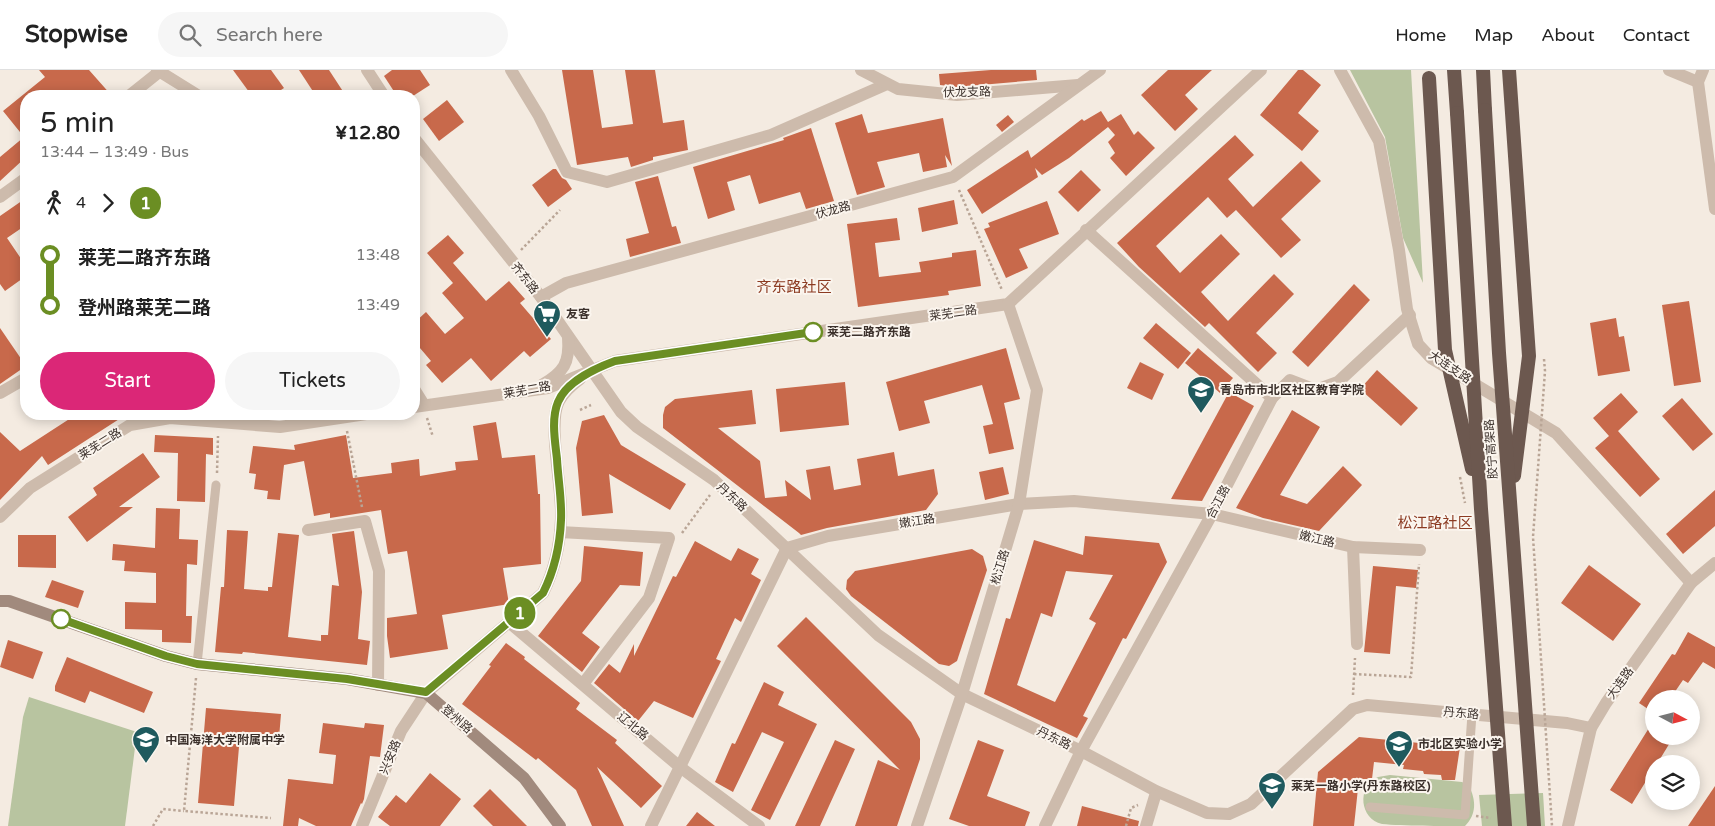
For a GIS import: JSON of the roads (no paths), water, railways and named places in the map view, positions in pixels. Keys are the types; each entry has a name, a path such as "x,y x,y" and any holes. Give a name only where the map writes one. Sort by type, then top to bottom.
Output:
{"highway":[{"name":"胶宁高架路","path":"1454,70 1481,509 1505,826"},
{"name":"胶宁高架路","path":"1483,70 1510,507 1534,826"},
{"path":"1509,70 1529,356 1510,507"},
{"path":"1429,74 1445,350 1481,509"}],"main road":[{"path":"0,600 9,601 166,656 197,664 347,679 426,692"},
{"name":"登州路","path":"426,692 524,778 560,826"}],"street":[{"path":"367,70 380,90"},
{"path":"511,70 539,116 568,172 607,182 771,135 887,84"},
{"name":"伏龙支路","path":"861,70 898,89 957,95 1078,85"},
{"name":"伏龙路","path":"540,297 566,283 953,177 1100,70"},
{"path":"1008,304 1261,70"},
{"name":"大连支路","path":"1340,70 1379,141 1399,250 1407,309 1418,344 1432,358 1556,433 1691,583"},
{"path":"1670,70 1698,82"},
{"path":"1703,70 1698,82 1715,209"},
{"path":"136,90 158,71 189,90"},
{"name":"齐东路","path":"420,146 540,297 592,370"},
{"path":"0,197 20,182"},
{"path":"1086,230 1272,398"},
{"name":"莱芜二路","path":"420,406 548,388 615,361 1008,304"},
{"name":"松江路","path":"917,826 962,694 1019,504 1037,390 1008,304"},
{"name":"合江路","path":"1045,826 1081,751 1212,514 1272,398 1290,380 1316,390 1338,382 1410,315"},
{"path":"523,392 553,378 565,366 569,352 568,336"},
{"path":"554,425 558,402 569,388 592,370"},
{"name":"丹东路","path":"592,370 621,412 637,427 714,480 878,635 962,694 1081,751 1156,792 1207,813 1229,814 1251,804 1353,709 1367,706 1472,714 1567,723 1591,728"},
{"path":"0,394 20,382"},
{"path":"426,692 543,593 550,578 562,518 554,425 549,402 541,394 523,392"},
{"name":"莱芜二路","path":"0,517 30,488 130,425 159,420"},
{"name":"莱芜二路","path":"194,420 280,427 326,420"},
{"name":"嫩江路","path":"787,548 828,536 1019,504 1074,501 1212,514 1353,547 1420,550"},
{"path":"308,530 365,521 378,571 378,684"},
{"path":"560,532 669,538 649,598 583,684"},
{"path":"1353,547 1357,644"},
{"path":"651,826 787,548"},
{"name":"大连路","path":"1568,826 1591,728 1606,703 1691,583 1715,562"},
{"name":"辽北路","path":"510,622 680,767 759,826"},
{"name":"兴安路","path":"362,826 401,731 426,692"},
{"path":"1146,826 1154,796"}],"lane":[{"path":"197,664 216,485"},
{"path":"1370,807 1465,815 1472,714"}],"place":[{"name":"莱芜二路齐东路","path":"813,332"},
{"name":"友客","path":"547,338"},
{"name":"青岛市市北区社区教育学院","path":"1201,414"},
{"name":"中国海洋大学附属中学","path":"146,764"},
{"name":"市北区实验小学","path":"1399,768"},
{"name":"莱芜一路小学(丹东路校区)","path":"1272,810"}],"district":[{"name":"齐东路社区","path":"794,287"},
{"name":"松江路社区","path":"1435,523"}]}
